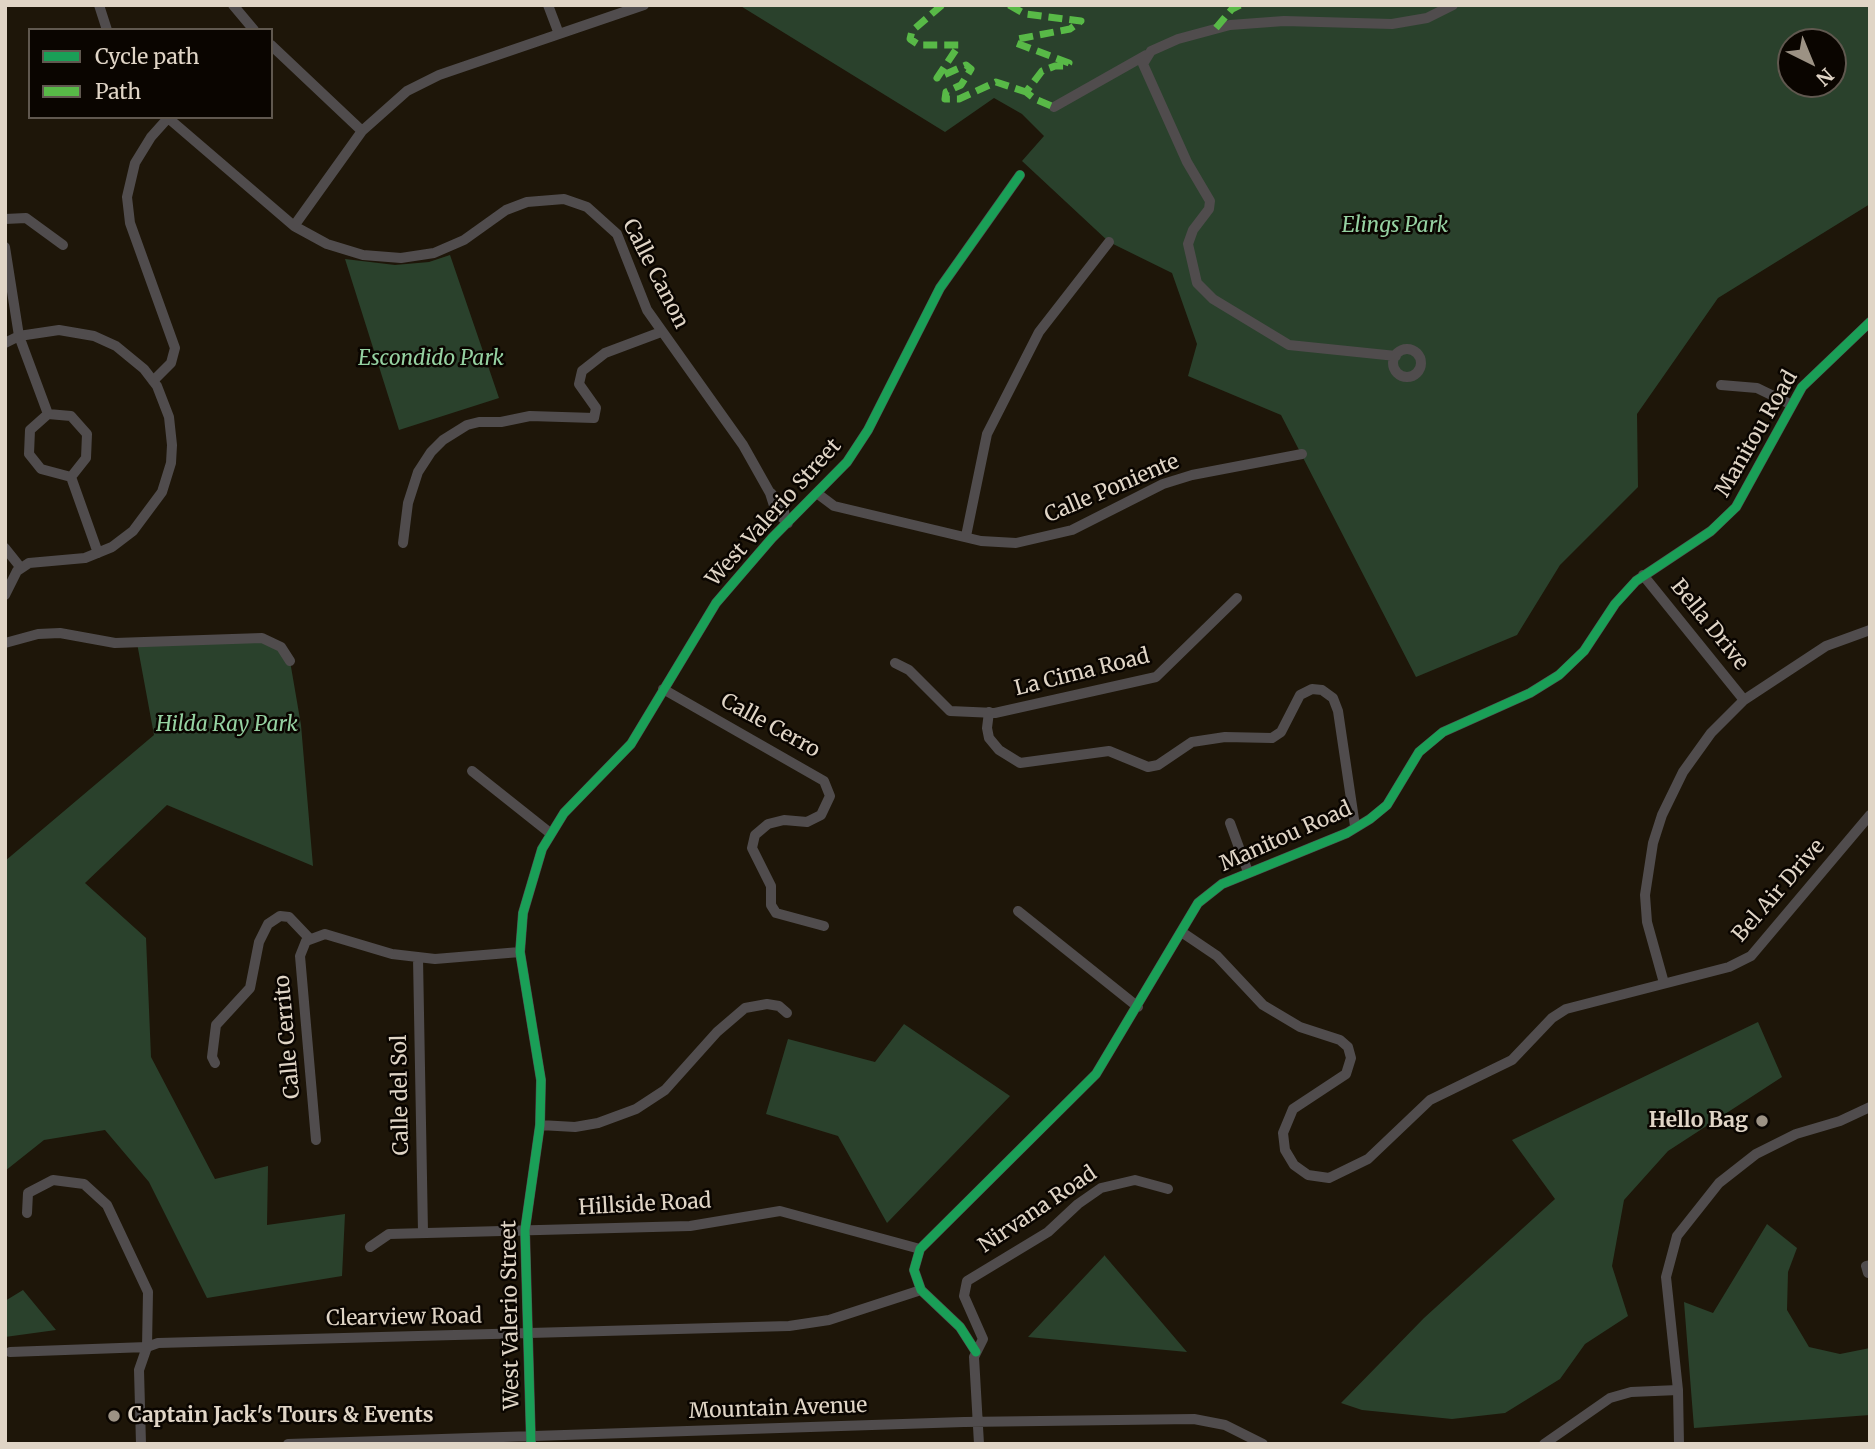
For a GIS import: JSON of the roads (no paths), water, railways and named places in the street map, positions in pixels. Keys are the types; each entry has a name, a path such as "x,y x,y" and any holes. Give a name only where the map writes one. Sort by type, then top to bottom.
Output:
{"street":[{"path":"99,5 106,28"},
{"path":"233,5 252,28"},
{"path":"548,5 559,34"},
{"path":"294,226 362,131 389,104 425,81 645,5"},
{"path":"1054,107 1178,39 1230,25 1284,21 1392,24 1427,18 1453,5"},
{"path":"273,47 362,131"},
{"path":"1147,55 1143,64 1186,162 1210,201 1209,209 1193,230 1188,244 1197,283 1213,299 1289,345 1396,356"},
{"path":"153,381 171,363 175,348 130,223 127,197 135,163 166,119"},
{"name":"Calle Canon","path":"168,119 294,226 327,244 363,255 401,257 434,253 464,240 518,204 552,198 576,202 601,216 617,234 643,302 743,445 770,493 778,516 787,521"},
{"name":"West Valerio Street","path":"531,1440 525,1230 540,1125 541,1080 520,952 529,889 550,833 564,813 631,744 716,603 787,521 818,494 859,444 940,288 1020,175"},
{"path":"5,219 26,218 63,246"},
{"path":"966,536 987,434 1039,332 1109,242"},
{"path":"5,247 19,336 48,414"},
{"name":"Manitou Road","path":"920,1249 1096,1074 1204,897 1222,884 1347,833 1370,819 1387,805 1408,766 1443,732 1530,693 1559,675 1584,651 1615,604 1643,575 1711,531 1736,507 1812,374 1870,322"},
{"path":"5,343 19,336 59,330 94,336 131,357 153,381 165,402 172,433 167,479 143,521 125,538 98,553 74,559 40,561 20,568 5,595"},
{"path":"403,543 408,503 418,472 430,452 443,440 467,425 479,422 501,422 530,415 594,418 596,408 579,384 582,371 606,353 662,332"},
{"path":"1721,385 1757,388 1792,405"},
{"path":"48,414 71,416 87,434 86,458 71,477 41,469 29,454 30,430 48,414"},
{"name":"Calle Poniente","path":"818,494 834,506 981,541 1016,543 1055,536 1163,484 1192,475 1302,454"},
{"path":"71,477 98,553"},
{"path":"5,548 20,568"},
{"name":"Bella Drive","path":"1643,575 1744,700"},
{"name":"La Cima Road","path":"895,663 909,670 945,708 956,713 995,713 1156,677 1237,597"},
{"path":"1664,983 1650,932 1645,895 1648,867 1662,815 1696,752 1744,700 1826,646 1870,630"},
{"path":"5,643 38,634 60,633 115,643 262,638 281,647 290,661"},
{"name":"Calle Cerro","path":"663,689 824,780 830,796 821,815 807,822 784,820 768,824 755,835 752,848 771,886 771,905 776,913 824,926"},
{"name":"La Cima Road","path":"989,712 989,738 999,750 1020,763 1109,751 1148,767 1158,765 1192,742 1225,737 1272,738 1281,732 1300,695 1312,689 1322,690 1333,698 1338,711 1347,791 1355,826"},
{"path":"472,771 550,833"},
{"name":"Bel Air Drive","path":"1183,933 1208,948 1263,1005 1300,1027 1340,1040 1348,1047 1351,1058 1346,1074 1300,1103 1284,1125 1283,1142 1288,1158 1300,1171 1316,1177 1343,1174 1368,1159 1420,1108 1445,1092 1502,1067 1525,1048 1552,1018 1566,1009 1728,967 1751,956 1870,815"},
{"path":"1230,823 1248,872"},
{"path":"1018,911 1138,1007"},
{"path":"215,1063 212,1057 216,1025 250,988 259,942 268,924 280,916 289,917 309,938 325,934 371,949 418,958 457,958 520,952"},
{"name":"Calle Cerrito","path":"309,938 302,946 300,956 316,1140"},
{"name":"Calle del Sol","path":"418,958 423,1231"},
{"path":"540,1125 575,1127 598,1123 636,1109 673,1082 717,1032 746,1008 767,1004 779,1006 787,1013"},
{"path":"1679,1444 1678,1390 1666,1277 1673,1246 1686,1222 1719,1184 1756,1154 1796,1134 1840,1121 1870,1107"},
{"path":"27,1213 28,1193 47,1182 74,1180 97,1193 107,1205 148,1292 147,1347 139,1370 141,1444"},
{"name":"Nirvana Road","path":"979,1444 976,1352 982,1334 964,1296 970,1278 1048,1232 1078,1204 1112,1183 1135,1180 1168,1189"},
{"name":"Hillside Road","path":"370,1247 389,1234 690,1226 780,1210 920,1249"},
{"path":"920,1249 914,1270 921,1290 960,1327 976,1352"},
{"name":"Clearview Road","path":"10,1352 147,1347 158,1343 789,1326 829,1320 921,1290"},
{"path":"1544,1444 1610,1398 1632,1392 1678,1390"},
{"name":"Mountain Avenue","path":"288,1444 531,1440 978,1423 1194,1419 1225,1425 1263,1444"}],"place":[{"name":"Hello Bag","path":"1762,1121"},
{"name":"Captain Jack's Tours & Events","path":"114,1416"}],"park label":[{"name":"Elings Park","path":"1395,226"},
{"name":"Escondido Park","path":"431,359"},
{"name":"Hilda Ray Park","path":"227,725"}]}
